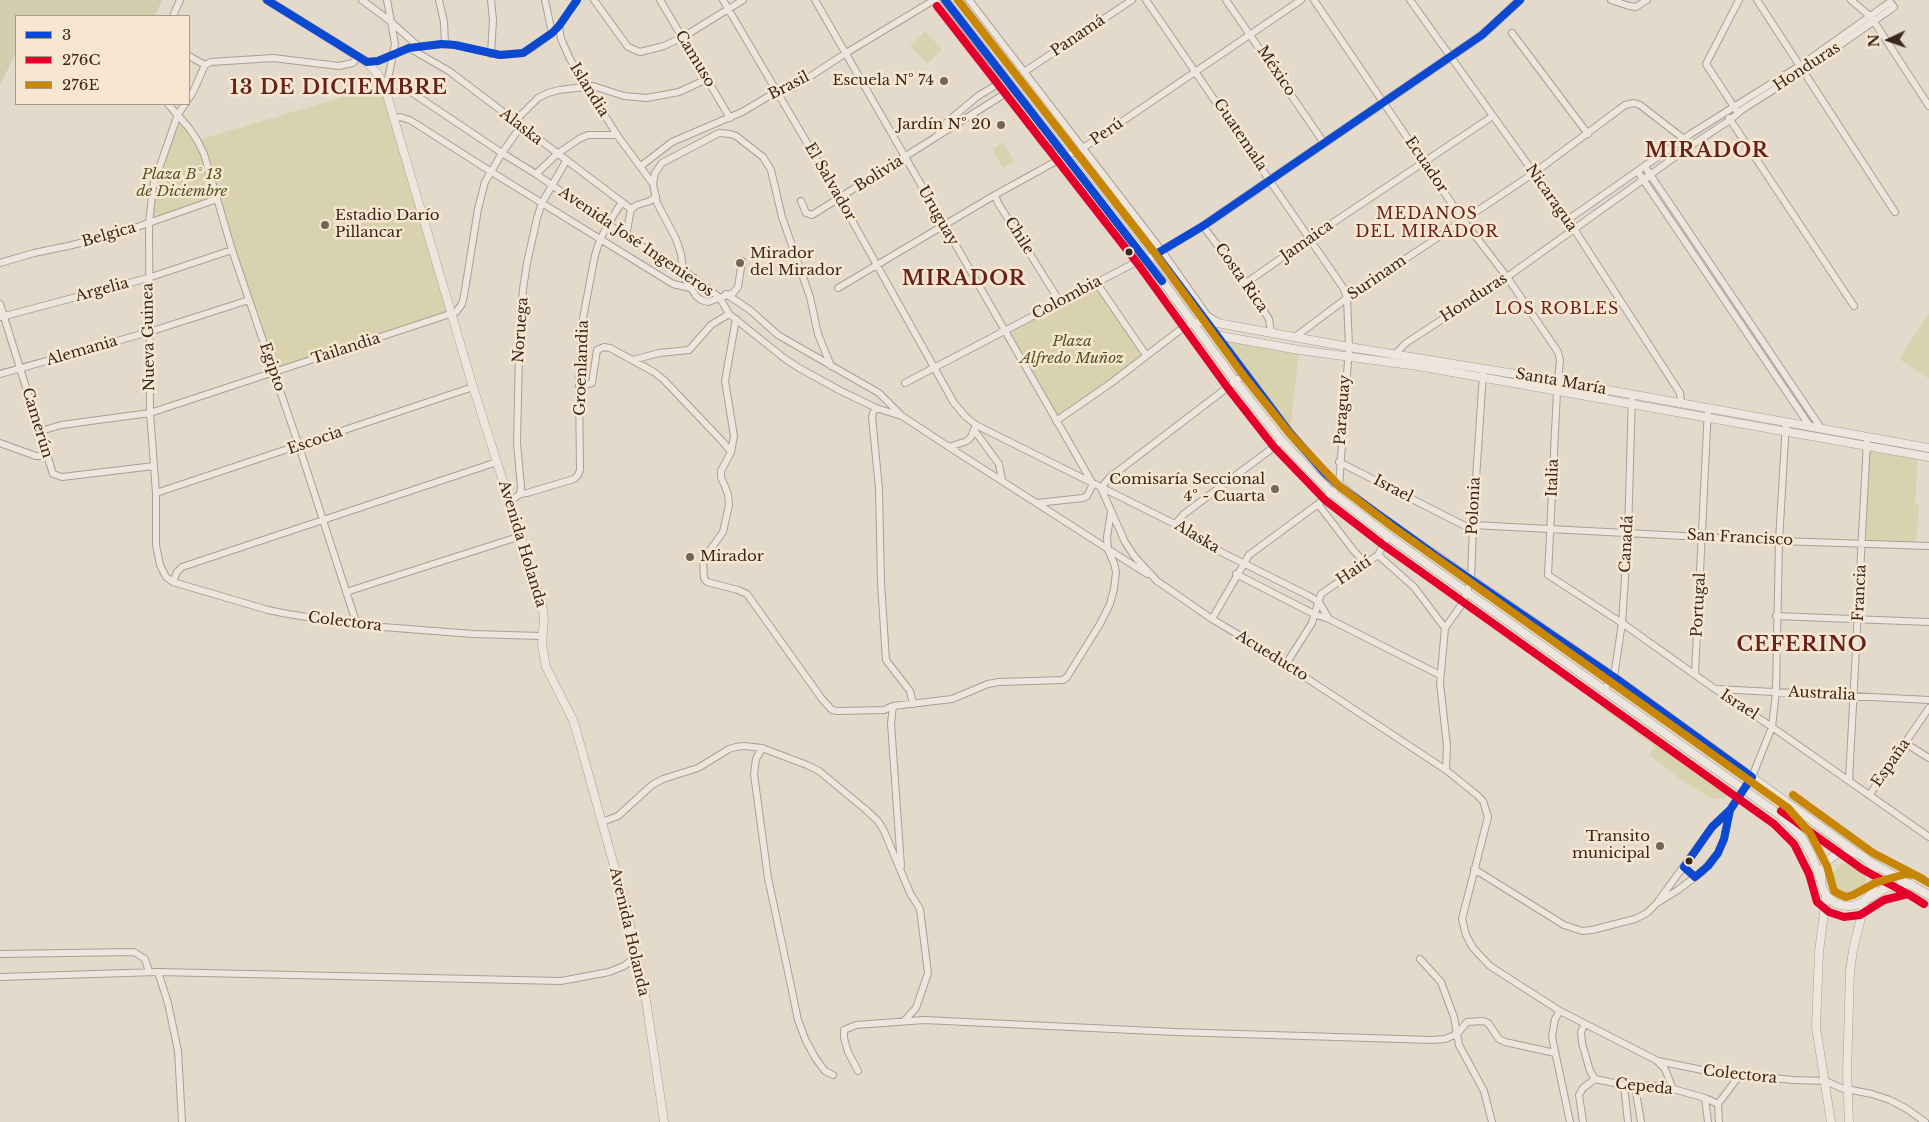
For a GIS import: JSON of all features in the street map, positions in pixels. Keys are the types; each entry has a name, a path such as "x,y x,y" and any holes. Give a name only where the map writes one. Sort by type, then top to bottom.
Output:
{"street":[{"path":"173,15 180,0"},
{"path":"267,0 367,62 378,61 409,48 445,44 491,54 512,55 523,52 552,33 577,0"},
{"path":"362,0 418,47"},
{"path":"387,0 395,44 394,54 390,63 387,94"},
{"path":"439,0 444,22 445,44"},
{"path":"490,0 493,20 491,54"},
{"path":"545,0 552,33"},
{"path":"594,0 628,47 640,52 651,51 683,37 743,0"},
{"name":"Camuso","path":"660,0 730,118"},
{"name":"El Salvador","path":"723,0 878,265 954,403 975,427"},
{"name":"Uruguay","path":"815,0 1093,484"},
{"path":"935,0 1044,144 1063,157 1146,258 1235,382 1282,440 1332,493 1388,536 1781,816 1796,830 1812,856 1826,897 1819,952 1816,1027 1831,1122"},
{"name":"Brasil","path":"641,166 672,142 730,118 778,92 794,87 846,53 935,0"},
{"path":"946,0 1138,261"},
{"path":"959,0 1080,150 1207,314 1212,320 1226,325"},
{"path":"969,0 1080,150"},
{"name":"Panamá","path":"1024,72 1132,0"},
{"name":"Guatemala","path":"1146,0 1344,289 1347,298 1349,347 1347,357"},
{"name":"México","path":"1226,0 1324,143"},
{"name":"Perú","path":"838,288 995,195 1063,157 1080,150 1301,0"},
{"name":"Ecuador","path":"1314,0 1463,220 1507,277 1558,352 1560,360 1558,381"},
{"name":"Nicaragua","path":"1410,0 1534,173 1566,222 1574,229 1676,386 1680,393 1681,403"},
{"path":"1146,258 1203,226 1384,103 1488,30 1520,0"},
{"path":"1611,0 1630,6 1636,6 1647,0"},
{"path":"1736,111 1706,64 1739,0"},
{"path":"1757,0 1895,212"},
{"path":"1851,0 1872,20 1929,106"},
{"name":"Honduras","path":"1566,222 1684,139 1726,113 1736,111 1872,20"},
{"name":"Islandia","path":"559,26 561,39 586,86 617,135 653,184 656,196 681,254 682,272"},
{"path":"1512,33 1588,134"},
{"name":"Alaska","path":"409,48 449,71 631,209"},
{"path":"190,97 194,92 204,65 211,62 273,58 348,65 353,64 358,56"},
{"path":"190,57 204,65"},
{"name":"Avenida Holanda","path":"367,62 377,73 387,94 452,314 542,604 544,619 542,636 546,667 573,720 627,912 646,1000 664,1122"},
{"path":"514,121 538,98 548,93 593,86 635,98 647,98 679,92 707,78"},
{"name":"Avenida José Ingenieros","path":"388,81 408,90 626,236 693,277 720,298 730,314 784,358 841,391 875,407 902,416 1157,580"},
{"name":"Bolivia","path":"936,138 947,122 978,96 998,84"},
{"name":"Bolivia","path":"801,201 806,213 812,216 1006,93"},
{"name":"Surinam","path":"1294,337 1347,298 1534,173 1625,105 1634,103 1640,105 1684,139"},
{"name":"Egipto","path":"169,105 198,140 204,154 232,250 299,446 357,625"},
{"name":"Nueva Guinea","path":"173,582 166,577 160,565 156,545 156,494 150,413 149,224 153,186 178,114 184,105"},
{"name":"Honduras","path":"1394,354 1406,343 1507,277 1651,176 1689,147 1730,120 1736,111"},
{"path":"1726,113 1854,306"},
{"name":"Jamaica","path":"1246,283 1493,116"},
{"path":"394,119 400,117 410,120 490,172 673,284 690,288"},
{"path":"452,314 460,308 464,296 481,196 490,172 521,126"},
{"path":"653,184 655,173 662,163 719,133 736,136 763,157 771,170 782,217 810,297 818,334 831,366"},
{"path":"536,174 571,142 588,135 617,135"},
{"name":"Noruega","path":"520,494 517,443 521,319 529,254 542,203 566,161"},
{"path":"1645,167 1821,428"},
{"path":"1638,172 1809,426"},
{"name":"Chile","path":"995,195 998,203 1060,302"},
{"path":"626,236 631,209 650,201 656,196"},
{"name":"Belgica","path":"0,263 34,252 84,242 149,224 217,200"},
{"name":"Groenlandia","path":"520,494 574,478 580,470 579,387 583,318 595,255 608,224 622,202"},
{"name":"Costa Rica","path":"1203,226 1246,283 1269,319 1272,333"},
{"name":"Argelia","path":"2,317 148,278 232,250"},
{"path":"1159,252 1206,322 1290,433 1339,486 1471,580 1614,677 1868,861 1929,895"},
{"name":"Colombia","path":"905,383 1096,282 1146,258"},
{"path":"682,272 690,288 701,300 708,302 729,295 738,287 742,261"},
{"path":"1096,282 1146,355"},
{"path":"710,290 729,295 750,310 778,335 879,393 902,416"},
{"name":"Alemania","path":"0,374 149,332 249,300"},
{"name":"Camerún","path":"0,304 2,317 41,431 53,474 62,477 154,466"},
{"name":"Tailandia","path":"41,431 61,425 150,413 452,314"},
{"path":"633,360 659,353 689,350 711,325 730,314"},
{"path":"736,319 725,381 734,436 731,452 721,471 721,477 728,494 727,519 723,532 703,560 704,578 707,582 746,594 832,710 884,710 893,706 952,699 988,684 999,682 1062,680 1067,677 1100,624 1110,604 1116,572 1108,550 1107,536 1111,512"},
{"name":"Santa María","path":"1193,323 1206,322 1226,325 1632,394 1681,403 1786,432 1929,457"},
{"path":"1056,421 1111,383 1180,330 1193,323"},
{"name":"Santa María","path":"1203,335 1216,334 1347,357 1418,366 1633,404 1786,422 1929,448"},
{"path":"579,387 592,383 594,379 595,354 600,348 610,348 664,380 722,440 731,452"},
{"name":"Paraguay","path":"1339,486 1347,357"},
{"name":"Polonia","path":"1446,628 1458,612 1471,580 1484,369"},
{"path":"1101,488 1109,478 1245,374"},
{"name":"Italia","path":"1548,575 1558,381"},
{"name":"Escocia","path":"156,494 474,386"},
{"name":"Canadá","path":"1614,677 1622,623 1628,533 1632,394"},
{"path":"875,407 872,417 872,433 879,489 880,583 886,660 910,691 913,704"},
{"name":"Portugal","path":"1695,674 1708,412"},
{"path":"1657,903 1712,827 1730,810 1744,790 1752,777 1772,726 1776,692 1776,616 1786,422"},
{"path":"949,447 967,442 972,438 975,427"},
{"path":"975,427 999,464 1002,480"},
{"name":"Alaska","path":"975,427 1175,524 1201,542 1319,602"},
{"name":"Francia","path":"1849,780 1859,620 1867,437"},
{"path":"1175,524 1184,514 1282,440"},
{"path":"0,443 36,456 48,456"},
{"path":"173,582 177,572 182,567 323,518 497,462"},
{"name":"Israel","path":"1339,462 1473,527"},
{"path":"1037,503 1083,498 1087,496 1093,484"},
{"path":"1212,619 1236,574 1254,550 1318,504 1339,486"},
{"name":"Acueducto","path":"1101,488 1134,556 1157,580 1212,619 1286,664 1446,770 1477,794"},
{"path":"510,502 520,494"},
{"path":"1318,504 1366,564"},
{"name":"San Francisco","path":"1473,527 1929,546"},
{"path":"346,592 521,536"},
{"name":"Haití","path":"1319,602 1321,594 1378,555 1388,536"},
{"path":"1378,555 1414,587 1446,628 1440,674 1447,746 1446,770"},
{"path":"1236,574 1314,614 1329,619 1440,674"},
{"name":"Israel","path":"1548,575 1622,623 1715,689 1772,726 1929,837"},
{"name":"Colectora","path":"173,582 268,610 357,625 473,634 542,636"},
{"path":"1286,664 1312,623 1319,602"},
{"path":"1319,602 1329,619"},
{"path":"1776,616 1929,622"},
{"path":"1604,689 1614,677"},
{"name":"Australia","path":"1715,689 1929,700"},
{"path":"893,706 892,723 901,873"},
{"name":"España","path":"1870,794 1929,708"},
{"path":"1906,743 1929,758"},
{"path":"602,822 618,816 652,785 663,779 698,768 729,749 744,746 762,748 819,771 866,808 878,821 920,912 928,973 916,1008 904,1021"},
{"path":"762,748 756,759 754,774 768,878 798,1020 806,1041 816,1059 825,1071 833,1074"},
{"name":"Colectora","path":"1477,794 1483,801 1488,817 1462,919 1466,935 1482,959 1490,966 1560,1012 1656,1060 1687,1068 1739,1076 1826,1081"},
{"path":"1474,869 1564,925 1582,931 1592,930 1635,919 1708,866 1718,853 1724,839 1730,810"},
{"path":"1821,881 1822,870 1830,859 1842,853 1858,854"},
{"path":"1849,1122 1847,1073 1850,971 1853,950 1866,900 1871,894 1875,882 1873,870 1868,861"},
{"path":"1826,897 1834,903 1845,907 1857,905 1886,888 1911,884"},
{"path":"0,954 134,952 145,959 149,972"},
{"path":"0,977 158,972 561,981 609,972 624,966 636,957"},
{"path":"1420,959 1441,982 1454,1017 1460,1046 1484,1091 1492,1122"},
{"path":"158,972 168,1003 178,1051 182,1122"},
{"path":"1560,1012 1552,1028 1552,1037 1570,1122"},
{"path":"858,1071 848,1052 844,1030 856,1025 924,1020 1175,1032 1432,1040 1445,1040 1457,1034 1467,1022 1483,1021 1488,1023 1499,1039 1505,1042 1555,1053"},
{"name":"Cepeda","path":"1584,1025 1581,1032 1582,1042 1590,1071 1595,1079 1624,1085 1661,1086 1706,1098 1718,1104"},
{"path":"1656,1060 1666,1069 1673,1089"},
{"path":"1719,1122 1718,1104 1739,1076"},
{"path":"1583,1122 1580,1095 1582,1088 1595,1079"},
{"path":"1826,1081 1848,1090 1872,1094 1890,1100 1906,1108 1926,1122"},
{"path":"1624,1085 1628,1122"},
{"path":"1635,1086 1641,1122"},
{"path":"1706,1098 1708,1122"}],"green space":[{"path":"925,31 942,49 927,64 910,46"},
{"name":"Estadio Darío Pillancar","path":"384,85 452,314 274,373 217,200 149,224 150,204 178,114 198,140"},
{"path":"1003,142 1014,161 1003,168 992,149"},
{"name":"Plaza Alfredo Muñoz","path":"1096,282 1146,355 1056,421 1005,330"},
{"path":"1929,313 1929,379 1899,359"},
{"path":"1216,335 1299,350 1290,433"},
{"path":"1867,446 1918,455 1915,503 1919,504 1916,545 1862,543"},
{"path":"1604,698 1729,787 1730,792 1725,798 1712,799 1683,781 1649,755 1655,747 1601,707 1600,702"},
{"path":"1849,863 1861,868 1866,880 1861,892 1849,897 1837,892 1832,880 1837,868"}],"shaded area":[{"path":"0,0 162,0 155,15 15,15 15,55 0,85"}],"transit line":[{"name":"3","path":"267,0 367,62 378,61 409,48 442,44 500,55 523,53 552,33 577,0"},
{"name":"3","path":"945,0 1162,281"},
{"name":"276E","path":"958,0 1154,252 1243,375 1290,434 1339,486 1394,528 1788,808 1810,833 1827,866 1834,891 1846,897 1877,882 1906,874 1915,875 1929,883"},
{"name":"3","path":"1520,0 1482,35 1203,226 1156,254 1290,433 1325,473 1339,486 1435,555 1614,677 1752,777 1730,810"},
{"name":"276C","path":"937,6 1138,264 1227,387 1274,447 1325,500 1382,544 1774,824 1794,844 1809,874 1817,902 1829,912 1844,917 1860,915 1884,900 1908,894 1924,904"},
{"name":"276E","path":"1793,795 1873,853 1923,879"},
{"name":"3","path":"1730,810 1724,839 1718,853 1708,866 1695,877 1684,867 1712,827 1730,810"},
{"name":"276C","path":"1781,811 1862,869 1913,897"}],"place":[{"name":"Escuela Nº 74","path":"944,81"},
{"name":"Jardín Nº 20","path":"1001,125"},
{"name":"Estadio Darío Pillancar","path":"325,225"},
{"name":"Mirador del Mirador","path":"740,263"},
{"name":"Comisaría Seccional 4º - Cuarta","path":"1275,489"},
{"name":"Mirador","path":"690,557"},
{"name":"Transito municipal","path":"1660,846"}],"district":[{"name":"13 DE DICIEMBRE","path":"339,88"},
{"name":"MIRADOR","path":"1707,151"},
{"name":"MEDANOS DEL MIRADOR","path":"1427,223"},
{"name":"MIRADOR","path":"964,279"},
{"name":"LOS ROBLES","path":"1557,309"},
{"name":"CEFERINO","path":"1802,645"}],"park label":[{"name":"Plaza B° 13 de Diciembre","path":"182,184"}]}
